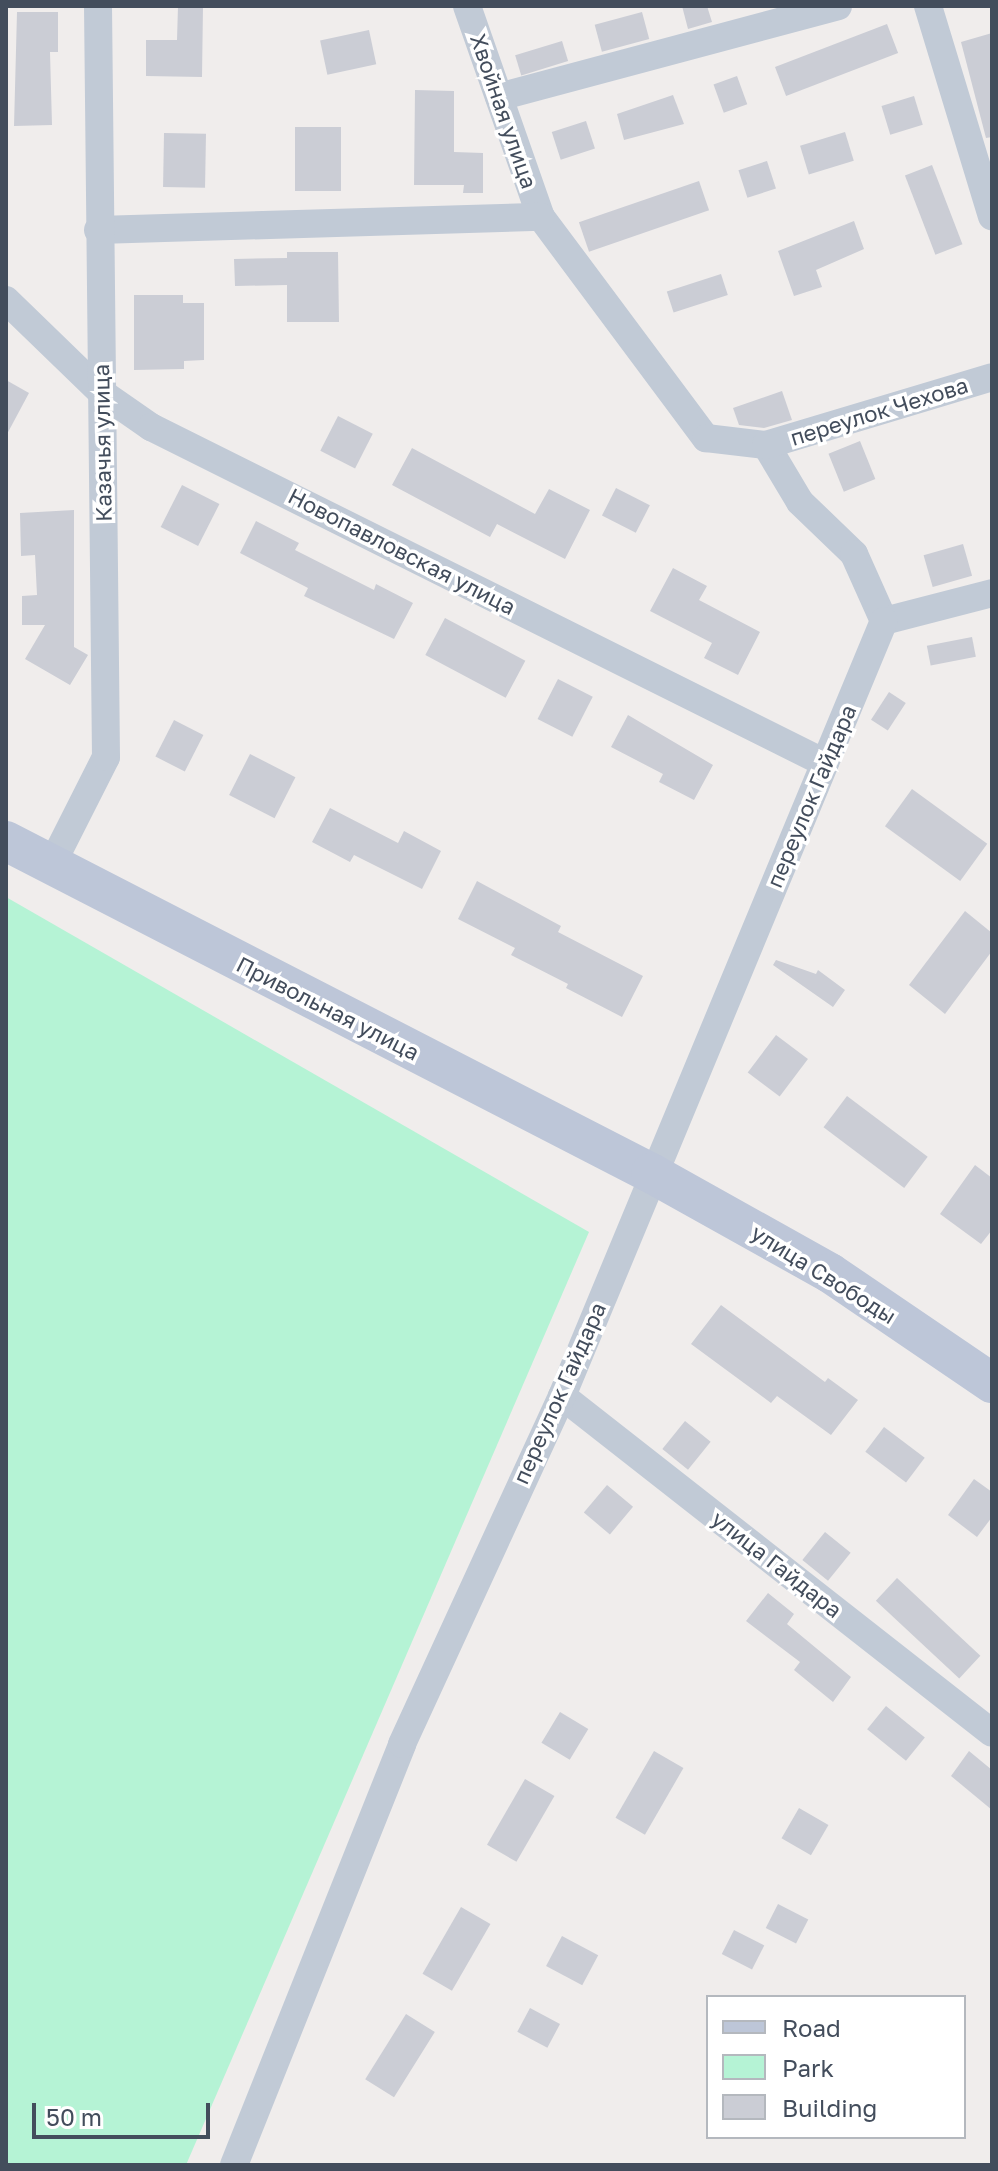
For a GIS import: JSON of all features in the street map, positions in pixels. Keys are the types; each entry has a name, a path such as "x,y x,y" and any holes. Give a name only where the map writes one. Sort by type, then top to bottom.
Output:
{"street":[{"name":"Казачья улица","path":"51,866 106,757 98,6"},
{"name":"Хвойная улица","path":"467,6 541,217 706,438 766,445"},
{"path":"499,97 838,6"},
{"path":"928,6 992,217"},
{"path":"98,230 541,217"},
{"name":"Новопавловская улица","path":"6,300 102,393 151,427 825,763"},
{"name":"переулок Чехова","path":"766,445 992,377"},
{"path":"766,445 800,502 854,554 884,621 992,593"},
{"name":"переулок Гайдара","path":"234,2165 402,1744 562,1396 651,1173 884,621"},
{"name":"Привольная улица","path":"6,841 651,1173"},
{"name":"улица Свободы","path":"651,1173 830,1273 992,1383"},
{"name":"улица Гайдара","path":"562,1396 992,1733"}],"green space":[{"path":"6,897 589,1232 186,2165 6,2165"}],"building":[{"path":"178,6 203,6 202,77 146,76 146,40 177,40"},
{"path":"682,6 707,6 712,22 688,29"},
{"path":"17,12 58,12 58,52 50,52 52,125 14,126"},
{"path":"642,12 649,39 602,52 595,25"},
{"path":"887,24 898,53 786,96 775,67"},
{"path":"369,30 376,64 327,75 320,40"},
{"path":"992,33 992,137 986,138 961,42"},
{"path":"562,41 568,61 521,75 515,55"},
{"path":"737,76 747,104 724,113 714,85"},
{"path":"415,90 454,91 454,152 483,153 483,193 463,193 464,185 414,185"},
{"path":"673,95 684,124 624,140 617,114"},
{"path":"914,96 923,125 890,135 881,106"},
{"path":"586,121 595,149 561,160 552,132"},
{"path":"295,127 341,127 341,191 295,191"},
{"path":"845,132 854,161 809,174 800,146"},
{"path":"164,133 206,134 205,188 163,187"},
{"path":"767,161 776,189 747,198 738,170"},
{"path":"932,165 962,244 935,255 905,175"},
{"path":"699,181 709,210 589,252 579,222"},
{"path":"854,221 864,249 816,270 822,287 794,296 778,251"},
{"path":"287,252 338,252 339,322 287,322 287,285 235,286 234,259 287,258"},
{"path":"721,274 728,295 674,313 667,292"},
{"path":"134,295 183,295 183,303 204,303 204,360 184,361 184,369 134,370"},
{"path":"6,380 29,393 6,436"},
{"path":"782,391 792,420 764,428 739,425 733,408"},
{"path":"338,416 373,434 355,468 320,451"},
{"path":"860,441 875,479 844,492 828,454"},
{"path":"412,448 535,514 549,489 590,510 565,559 497,524 490,537 392,485"},
{"path":"182,485 219,504 198,546 161,527"},
{"path":"616,488 650,505 636,533 602,516"},
{"path":"74,510 74,647 88,655 70,685 25,659 45,625 22,625 22,596 37,595 35,555 21,556 20,513"},
{"path":"256,521 299,543 295,550 374,590 376,584 413,603 394,639 304,596 308,588 240,553"},
{"path":"963,544 972,576 933,587 924,555"},
{"path":"673,568 707,586 699,600 760,632 738,675 704,658 712,643 650,611"},
{"path":"445,618 525,661 506,698 425,655"},
{"path":"972,637 976,657 931,665 927,646"},
{"path":"558,679 593,697 572,737 538,719"},
{"path":"889,692 906,703 888,731 871,720"},
{"path":"628,715 713,765 694,800 659,782 663,774 611,747"},
{"path":"174,720 203,735 185,772 155,757"},
{"path":"250,754 295,777 275,818 229,795"},
{"path":"912,789 987,844 960,881 885,826"},
{"path":"330,808 398,843 404,831 441,851 422,889 354,855 350,862 312,842"},
{"path":"477,881 561,926 558,932 643,976 622,1017 566,988 568,984 511,955 515,948 458,919"},
{"path":"965,911 992,933 992,951 945,1014 909,985"},
{"path":"776,960 816,974 818,970 845,990 833,1007 773,965"},
{"path":"776,1035 808,1059 780,1097 748,1073"},
{"path":"847,1096 928,1157 904,1188 824,1127"},
{"path":"975,1165 992,1178 992,1230 981,1244 940,1214"},
{"path":"721,1305 825,1382 828,1378 858,1400 831,1435 777,1396 771,1403 691,1344"},
{"path":"685,1421 711,1442 688,1470 662,1449"},
{"path":"884,1427 925,1458 906,1482 865,1452"},
{"path":"974,1479 992,1492 992,1517 977,1537 948,1515"},
{"path":"607,1485 633,1507 610,1534 584,1513"},
{"path":"825,1532 851,1553 828,1581 802,1560"},
{"path":"897,1578 980,1656 959,1678 876,1601"},
{"path":"768,1593 794,1614 787,1624 851,1677 833,1702 794,1670 800,1662 746,1621"},
{"path":"886,1706 925,1737 906,1761 867,1729"},
{"path":"560,1712 588,1729 570,1760 541,1743"},
{"path":"654,1751 683,1768 645,1835 616,1818"},
{"path":"969,1751 992,1770 992,1810 951,1776"},
{"path":"525,1779 554,1796 516,1862 487,1845"},
{"path":"799,1808 828,1825 811,1855 782,1838"},
{"path":"778,1904 808,1919 796,1943 766,1928"},
{"path":"461,1907 490,1924 452,1991 422,1974"},
{"path":"734,1930 764,1945 752,1969 722,1954"},
{"path":"562,1936 598,1955 582,1985 546,1966"},
{"path":"530,2008 560,2024 547,2048 517,2032"},
{"path":"406,2014 435,2032 394,2097 365,2079"}]}
